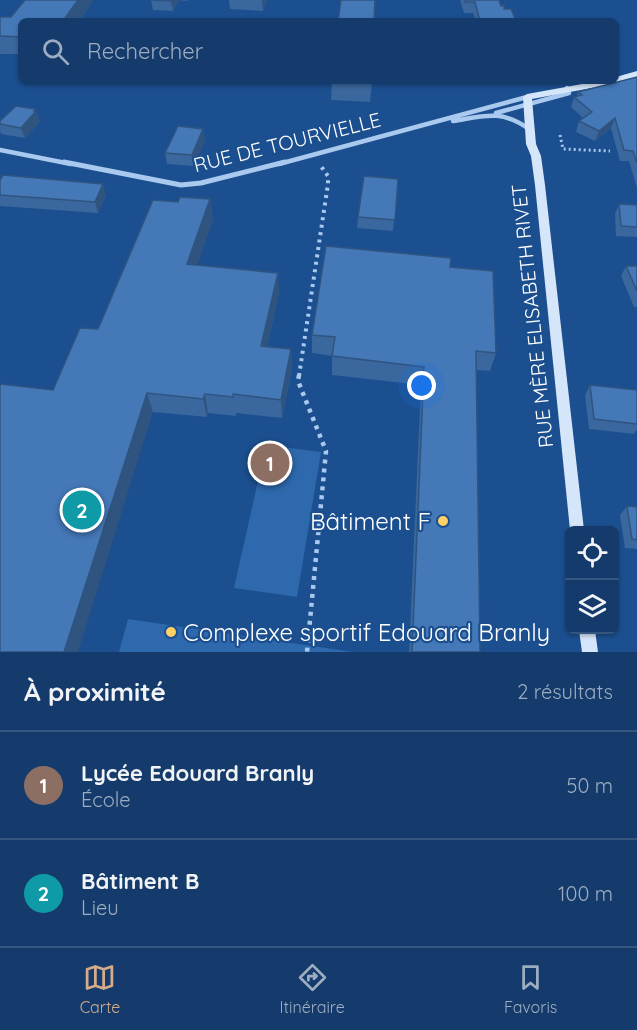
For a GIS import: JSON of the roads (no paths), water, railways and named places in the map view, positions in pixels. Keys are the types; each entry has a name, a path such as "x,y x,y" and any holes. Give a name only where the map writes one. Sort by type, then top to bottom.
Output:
{"street":[{"name":"RUE DE TOURVIELLE","path":"619,79 637,74"},
{"name":"RUE DE TOURVIELLE","path":"0,150 181,185 201,183 440,122 495,113 567,88 594,84"},
{"name":"RUE DE TOURVIELLE","path":"440,122 472,110 527,101"},
{"name":"RUE MÈRE ELISABETH RIVET","path":"527,101 540,185 576,526"},
{"path":"495,113 520,122 530,129"},
{"path":"588,634 590,652"}],"place":[{"name":"Lycée Edouard Branly","path":"270,463"},
{"name":"Bâtiment B","path":"82,510"},
{"name":"Bâtiment F","path":"443,521"},
{"name":"Complexe sportif Edouard Branly","path":"171,632"}]}
